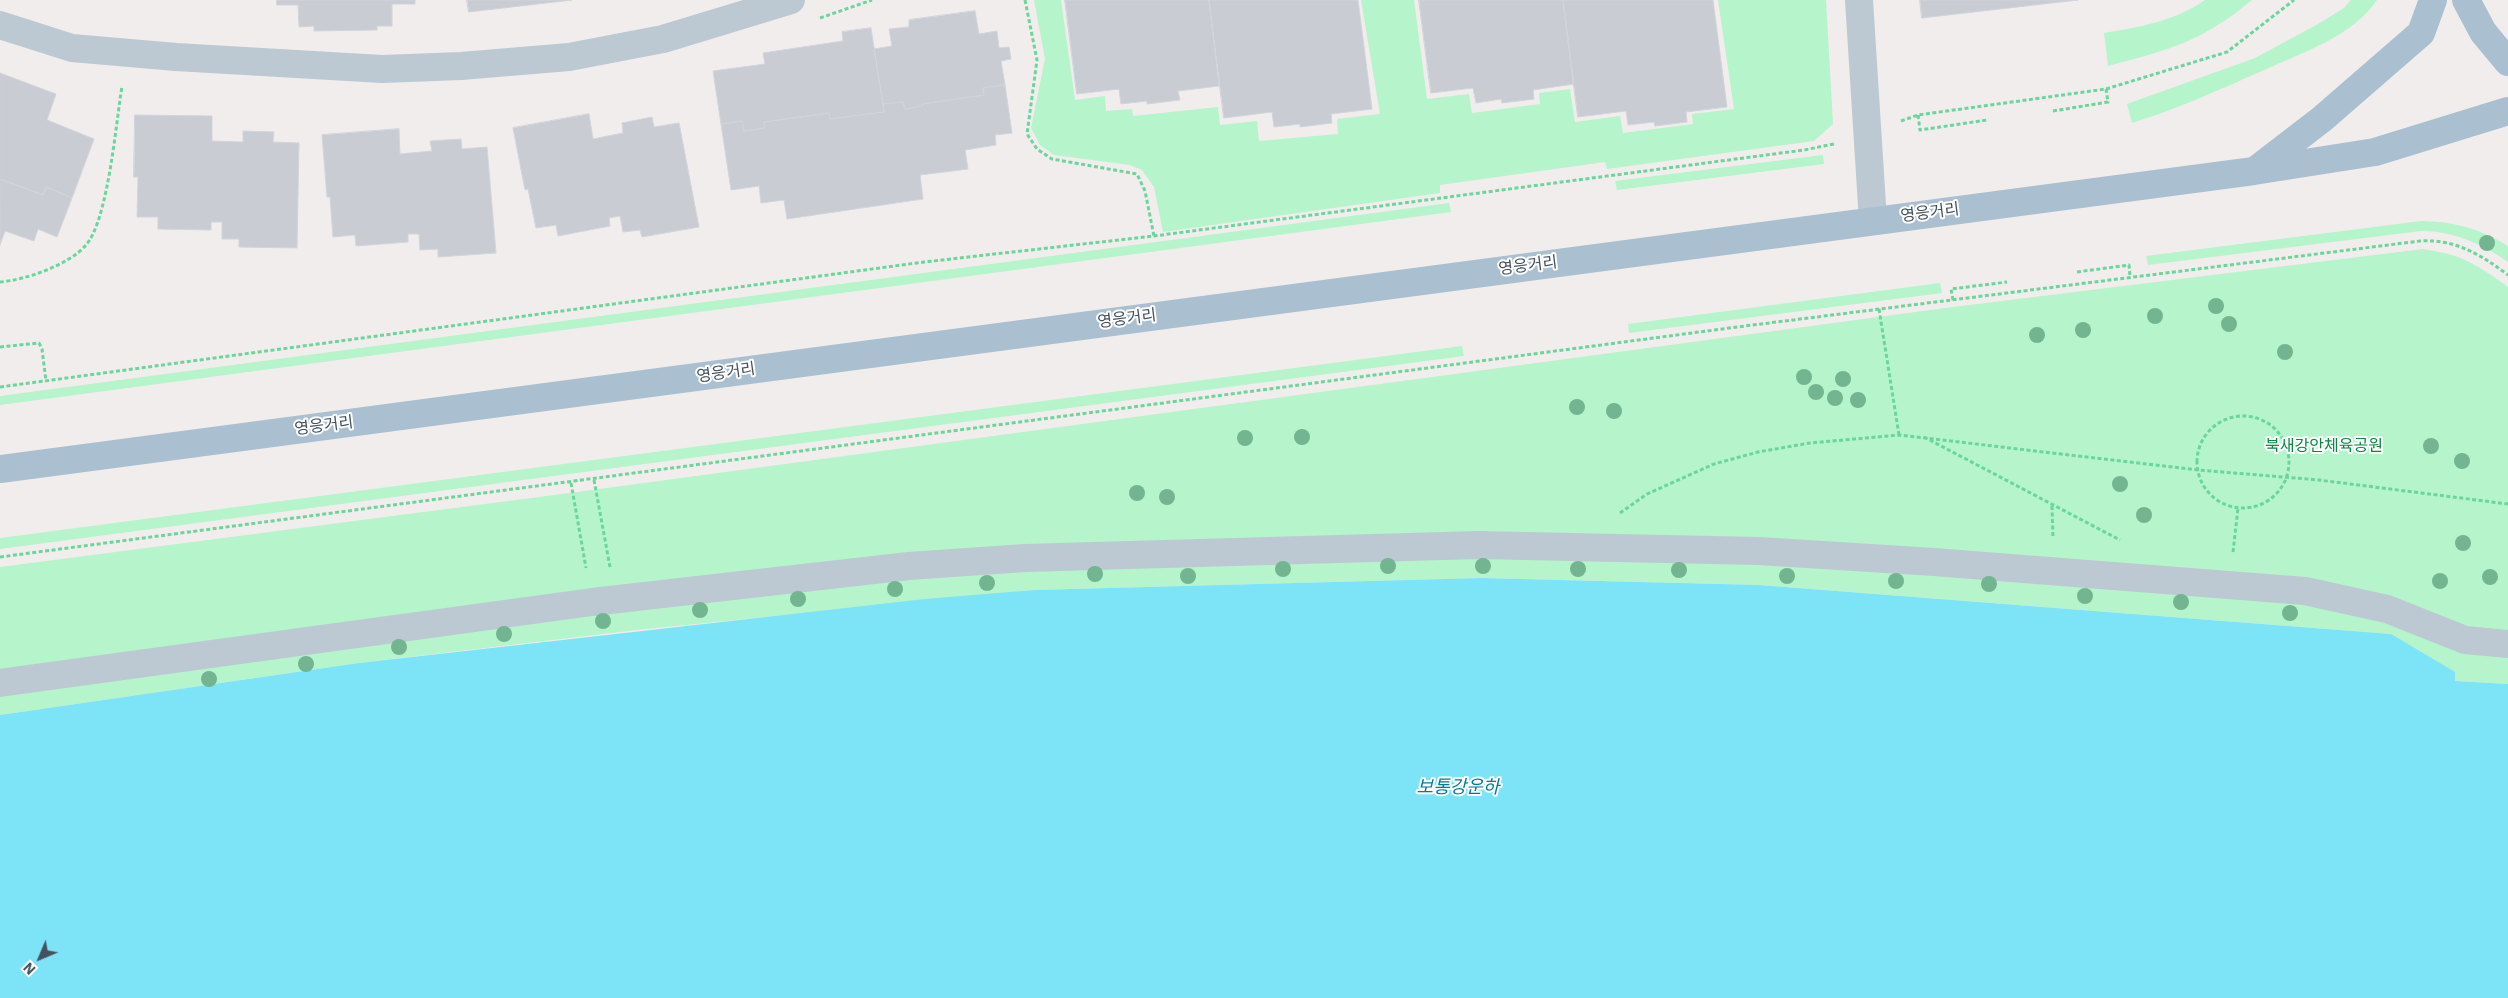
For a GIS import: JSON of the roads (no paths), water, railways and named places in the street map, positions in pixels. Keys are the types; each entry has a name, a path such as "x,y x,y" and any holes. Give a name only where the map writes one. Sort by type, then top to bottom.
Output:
{"main road":[{"path":"2254,171 2322,119 2421,33 2433,0"},
{"path":"2466,0 2483,32 2508,62"},
{"name":"영웅거리","path":"0,469 2254,171 2375,152 2508,111"}],"street":[{"path":"0,25 72,48 176,58 382,68 460,66 569,57 663,39 791,0"},
{"path":"1859,0 1869,134 1873,221"},
{"path":"0,683 592,602 909,566 1025,558 1305,548 1583,546 1759,551 1934,562 2230,585 2305,592 2369,605 2387,609 2465,640 2508,644"}],"water":[{"name":"보통강운하","path":"1482,578 1759,585 2391,634 2455,672 2455,681 2508,684 2508,998 0,998 0,715 359,663 925,599 1034,590"}],"park label":[{"name":"북새강안체육공원","path":"2324,446"}]}
